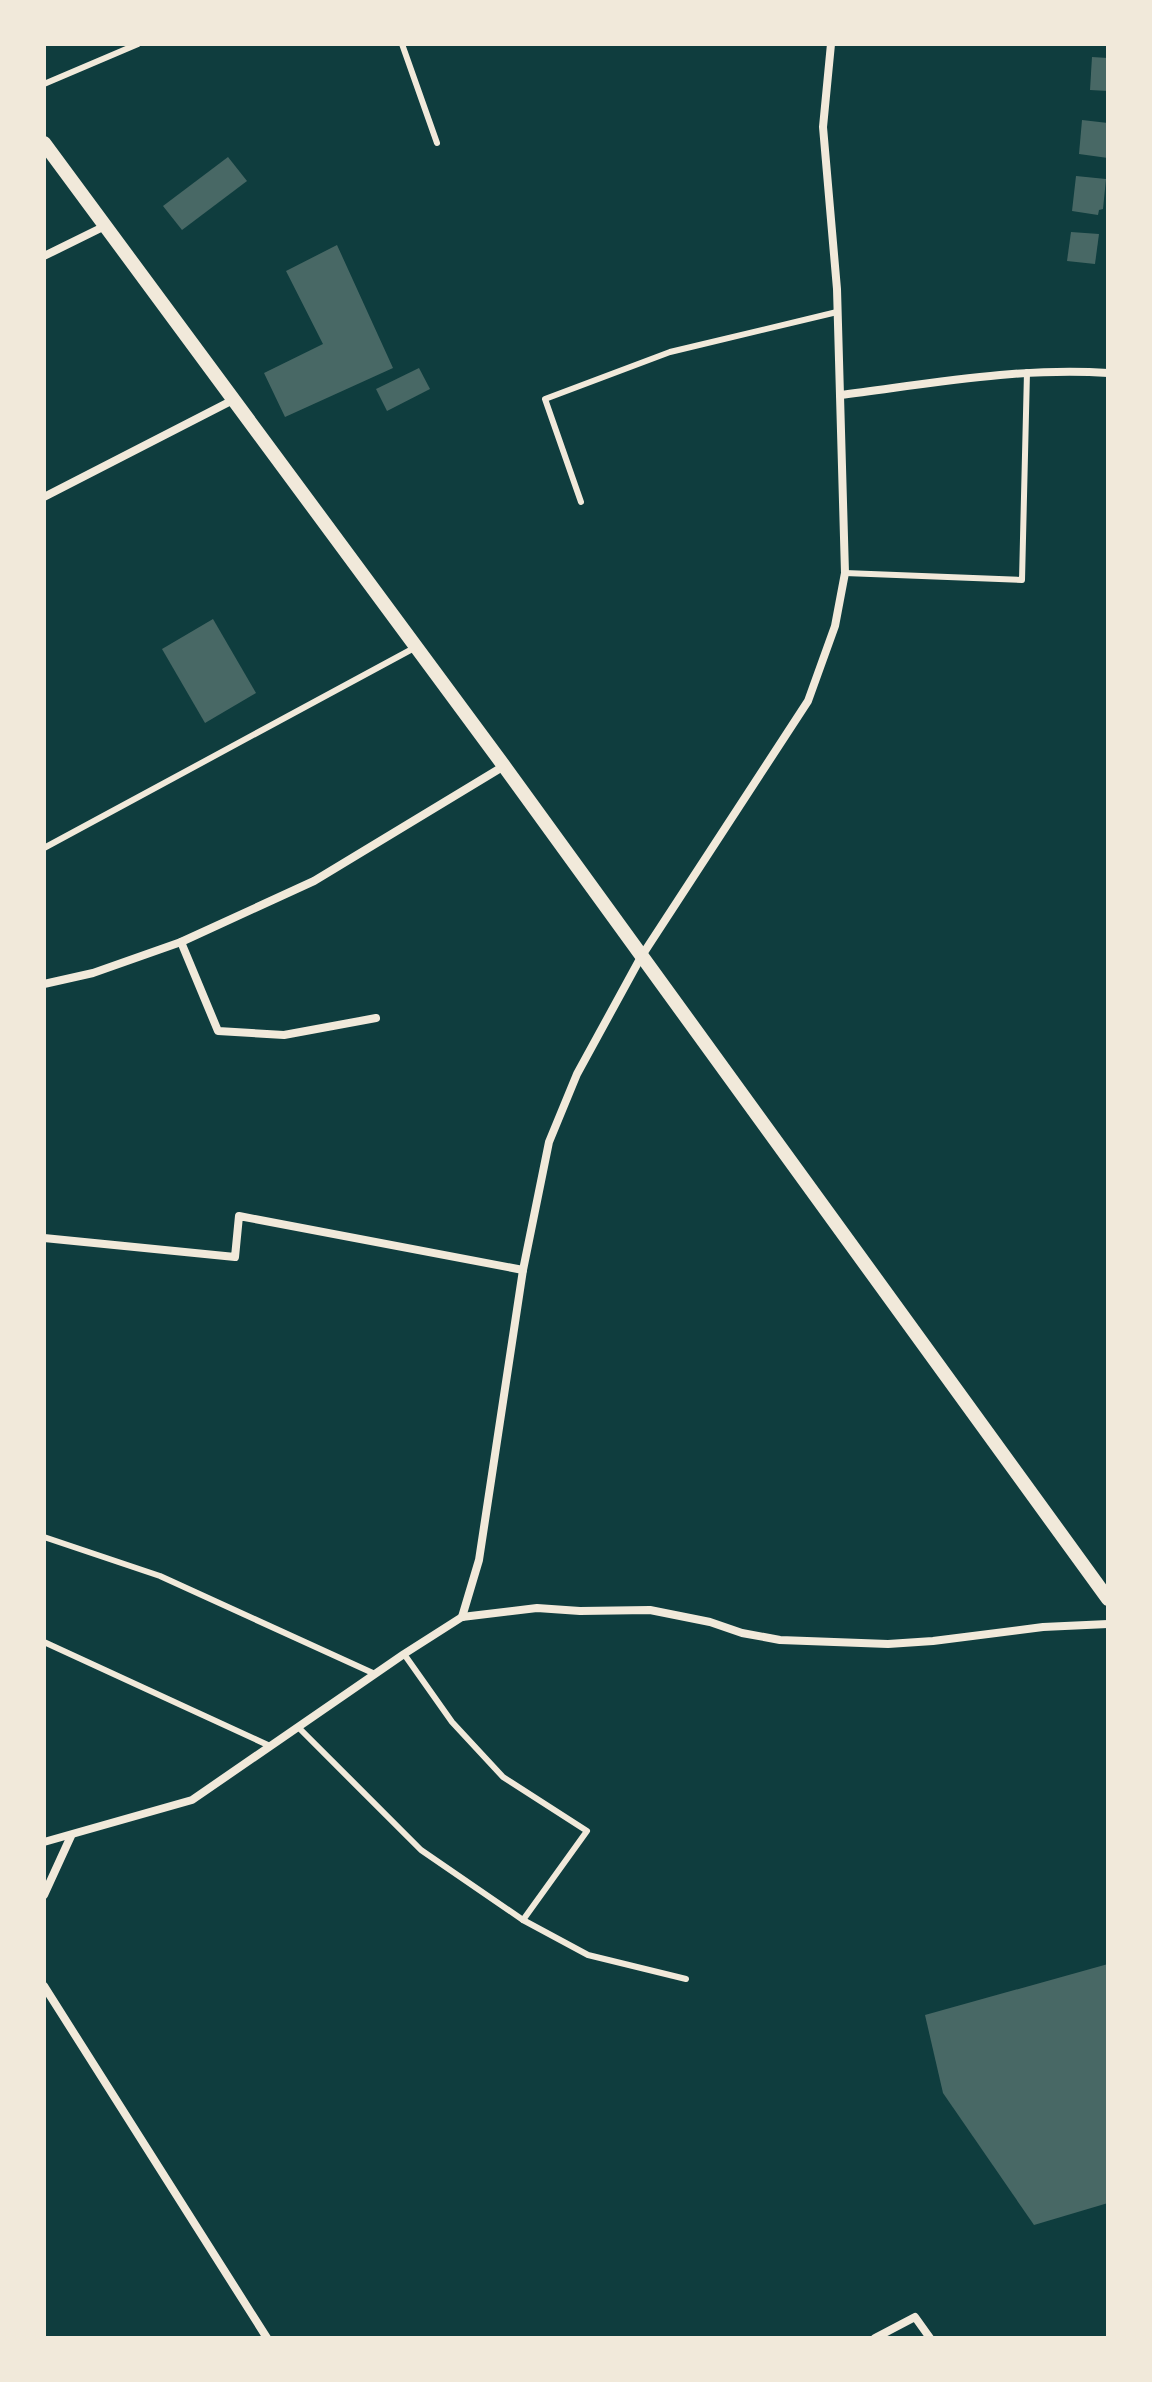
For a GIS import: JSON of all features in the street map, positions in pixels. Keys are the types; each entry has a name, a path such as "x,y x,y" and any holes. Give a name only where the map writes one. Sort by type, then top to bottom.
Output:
{"street":[{"path":"462,1617 479,1560 523,1270 549,1142 577,1074 641,957 808,701 835,626 845,573 837,312 823,127 831,44"},
{"path":"44,143 504,766 1108,1599"},
{"path":"44,256 105,226"},
{"path":"840,395 1027,372 1070,370 1108,373"},
{"path":"44,497 233,400"},
{"path":"44,984 93,973 181,942 314,881 504,766"},
{"path":"181,942 218,1031 284,1035 376,1018"},
{"path":"44,1238 235,1257 239,1216 523,1270"},
{"path":"44,1842 192,1800 462,1617 537,1608 650,1610 780,1640 888,1644 1043,1627 1108,1624"},
{"path":"44,1895 71,1836"},
{"path":"44,1986 267,2338"},
{"path":"875,2338 915,2317 930,2338"}],"lane":[{"path":"44,84 138,44"},
{"path":"402,44 437,143"},
{"path":"581,502 545,399 670,352 837,312"},
{"path":"845,573 1022,580 1027,372"},
{"path":"44,848 416,647"},
{"path":"44,1537 160,1576 375,1674"},
{"path":"44,1642 270,1746"},
{"path":"404,1654 452,1722 503,1777 587,1831 523,1920"},
{"path":"298,1727 421,1850 523,1920 588,1955 686,1979"}],"building":[{"path":"1092,57 1108,58 1108,91 1090,90"},
{"path":"1082,120 1108,123 1108,158 1079,154"},
{"path":"228,157 247,181 182,230 163,206"},
{"path":"1076,176 1106,179 1103,209 1099,210 1098,215 1072,211"},
{"path":"1071,232 1099,234 1095,264 1067,261"},
{"path":"337,245 393,368 285,417 264,373 323,344 286,271"},
{"path":"419,368 430,389 387,411 376,389"},
{"path":"213,619 256,693 205,723 162,649"},
{"path":"1108,1964 1108,2203 1034,2225 943,2093 925,2015"}]}
